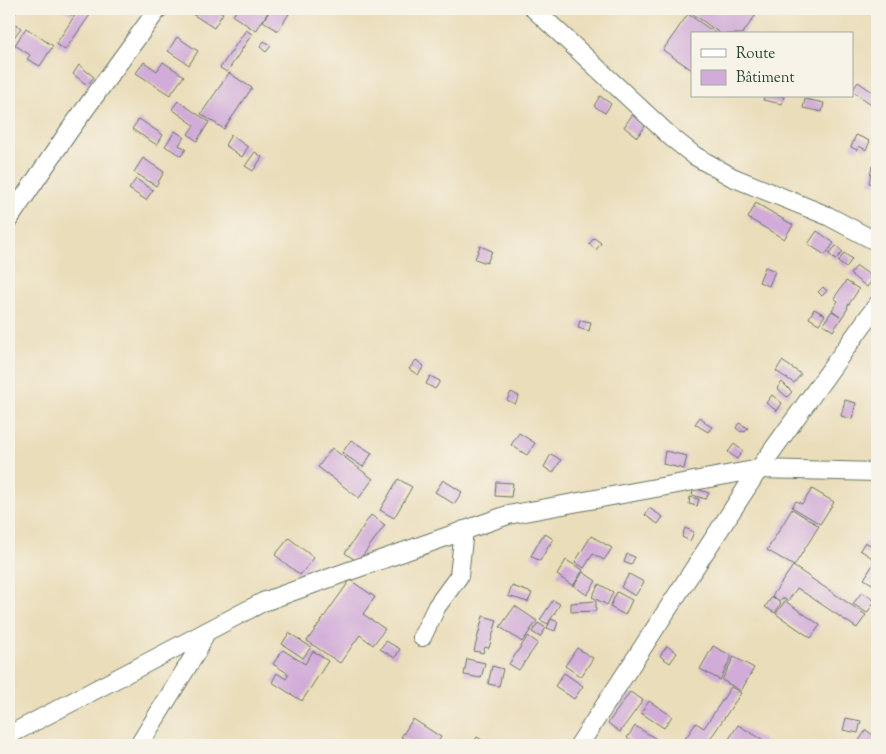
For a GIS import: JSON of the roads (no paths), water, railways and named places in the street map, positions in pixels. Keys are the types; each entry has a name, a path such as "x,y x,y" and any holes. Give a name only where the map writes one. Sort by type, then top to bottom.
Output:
{"street":[{"path":"9,219 69,131 158,9"},
{"path":"534,9 664,130 695,156 732,178 828,216 877,242"},
{"path":"579,745 759,469 877,305"},
{"path":"9,735 263,602 508,515 759,469 877,472"},
{"path":"422,637 438,606 459,576 464,530"},
{"path":"139,745 197,651 206,632"}]}
